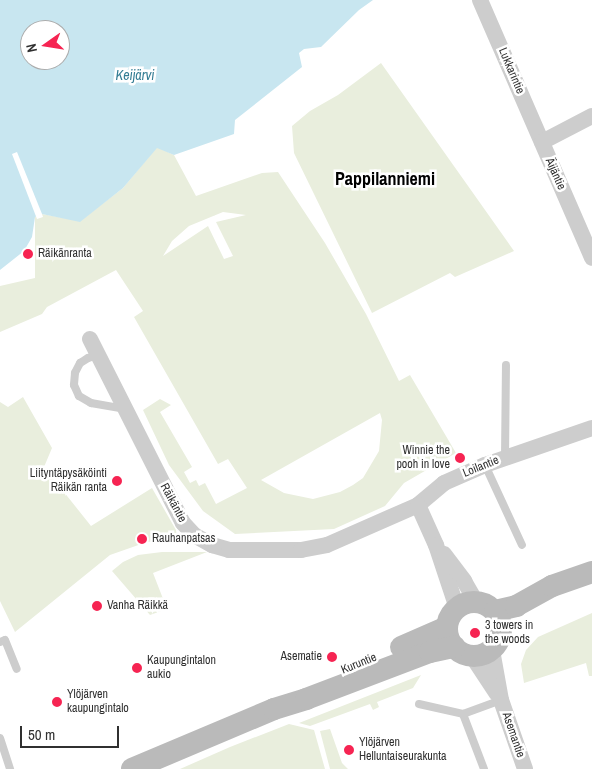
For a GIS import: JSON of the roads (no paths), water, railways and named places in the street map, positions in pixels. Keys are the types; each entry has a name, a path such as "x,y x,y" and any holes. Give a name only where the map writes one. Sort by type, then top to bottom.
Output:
{"main road":[{"name":"Kuruntie","path":"132,769 274,709 306,699 430,652 552,586 586,574"}],"street":[{"name":"Lukkarintie","path":"480,0 542,142"},
{"name":"Äijäntie","path":"592,116 542,142 592,258"},
{"name":"Räikäntie","path":"90,339 183,523 194,535 212,545 229,550 301,550 327,545 418,505"},
{"name":"Loilantie","path":"418,505 444,483 485,464 592,428"},
{"path":"418,505 436,545 464,581 474,629"},
{"name":"Asemantie","path":"474,629 525,769"}],"lane":[{"path":"99,355 88,358 80,364 75,373 74,385 79,396 91,403 127,409"},
{"path":"505,458 506,365"},
{"path":"485,464 522,545"},
{"path":"0,642 5,640 17,669"},
{"path":"419,704 463,714 501,700"},
{"path":"463,714 484,769"},
{"path":"0,738 10,769"}],"water":[{"name":"Keijärvi","path":"0,0 373,0 359,10 321,47 304,49 299,53 302,67 235,120 234,134 174,155 157,148 123,188 80,222 42,214 35,217 32,237 24,251 0,270"}],"place":[{"name":"Räikänranta","path":"28,254"},
{"name":"Winnie the pooh in love","path":"460,458"},
{"name":"Liityntäpysäköinti Räikän ranta","path":"117,481"},
{"name":"Rauhanpatsas","path":"142,539"},
{"name":"Vanha Räikkä","path":"97,606"},
{"name":"3 towers in the woods","path":"475,633"},
{"name":"Asematie","path":"332,657"},
{"name":"Kaupungintalon aukio","path":"137,668"},
{"name":"Ylöjärven kaupungintalo","path":"57,702"},
{"name":"Ylöjärven Helluntaiseurakunta","path":"349,750"}],"district":[{"name":"Pappilanniemi","path":"385,179"}]}
